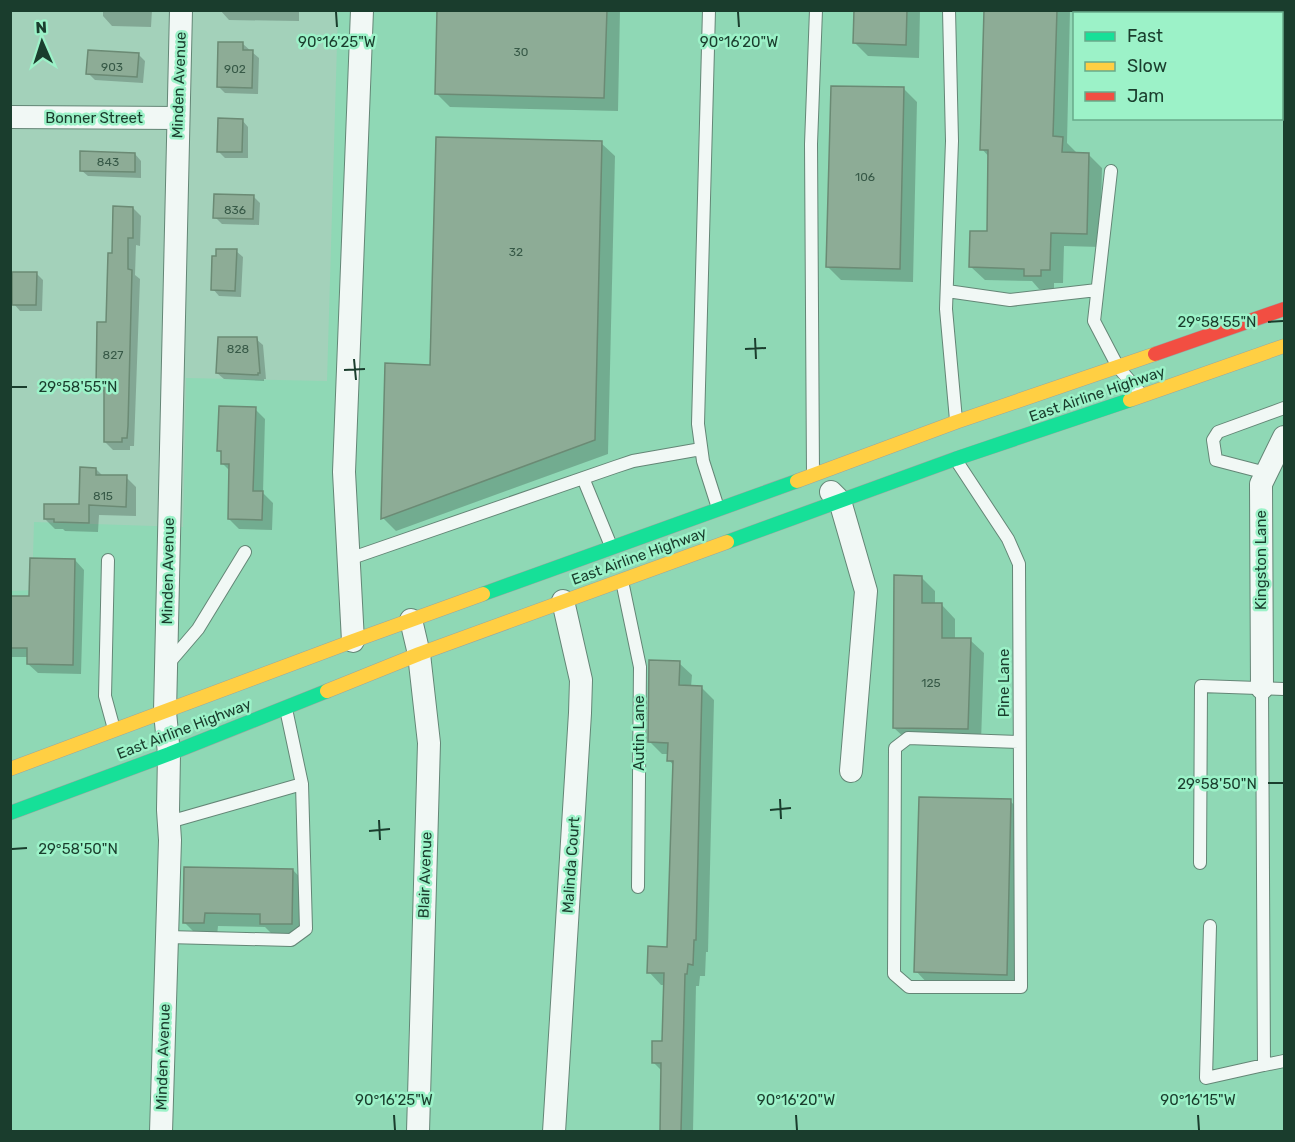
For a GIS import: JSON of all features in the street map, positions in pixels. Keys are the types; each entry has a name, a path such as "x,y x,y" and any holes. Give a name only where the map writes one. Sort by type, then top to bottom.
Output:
{"highway":[{"name":"East Airline Highway","path":"11,764 165,712 353,641 956,422 1284,309"},
{"name":"East Airline Highway","path":"10,813 169,754 419,654 563,601 956,459 1284,346"}],"street":[{"name":"Minden Avenue","path":"161,1131 170,840 169,754 165,712 181,10"},
{"path":"353,641 344,472 362,10"},
{"name":"Bonner Street","path":"10,117 178,118"},
{"name":"Kingston Lane","path":"1262,688 1261,484 1284,437"},
{"path":"813,475 840,501 866,591 851,771"},
{"name":"Malinda Court","path":"554,1131 580,713 580,680 563,601"},
{"name":"Blair Avenue","path":"411,620 419,654 429,743 418,1131"}],"lane":[{"path":"709,10 698,424 703,461 718,509"},
{"path":"813,475 811,144 816,10"},
{"path":"949,10 952,141 946,309 956,422"},
{"path":"1111,171 1094,321 1118,366 1142,396"},
{"path":"947,291 1010,300 1097,290"},
{"path":"1266,473 1216,460 1213,440 1218,432 1284,408"},
{"path":"349,559 633,461 701,448"},
{"name":"Pine Lane","path":"956,459 1008,539 1019,564 1021,987 909,987 894,974 895,748 908,738 1019,742"},
{"path":"583,478 612,548"},
{"path":"166,667 198,629 245,552"},
{"path":"108,560 105,696 114,730"},
{"name":"Autin Lane","path":"622,580 639,667 638,887"},
{"path":"1200,863 1201,686 1284,689"},
{"path":"1262,688 1264,1065"},
{"path":"167,937 291,940 306,929 302,784 286,707"},
{"path":"169,822 302,784"},
{"path":"1210,926 1206,1078 1284,1061"}],"shaded area":[{"path":"338,11 1284,11 1284,1131 11,1132 11,591 32,590 34,522 183,527 186,378 327,381"}],"building":[{"path":"437,10 607,10 604,98 435,94"},
{"path":"854,10 907,10 906,45 853,43"},
{"path":"984,10 1057,10 1053,136 1063,137 1062,152 1089,153 1087,234 1051,233 1050,270 1041,270 1041,276 1024,276 1024,269 969,267 970,231 987,231 988,150 980,150"},
{"path":"218,42 243,42 243,50 253,50 252,88 217,87"},
{"path":"88,50 139,53 137,77 86,74"},
{"path":"831,86 904,87 900,269 826,267"},
{"path":"218,118 243,119 242,152 217,152"},
{"path":"436,137 602,141 595,440 381,519 385,363 430,365"},
{"path":"80,151 135,153 135,172 80,171"},
{"path":"214,194 254,195 253,219 213,218"},
{"path":"113,206 133,207 133,238 128,238 128,269 132,270 128,426 127,438 122,438 122,442 104,442 104,386 96,386 97,322 106,322 108,253 112,253"},
{"path":"216,249 237,249 235,291 211,290 212,256 216,256"},
{"path":"12,272 37,272 36,305 12,305"},
{"path":"218,337 257,337 260,373 258,375 216,373"},
{"path":"219,406 256,407 253,491 263,491 262,520 228,519 229,464 221,464 221,451 217,451"},
{"path":"80,467 96,468 96,475 127,475 126,507 89,505 89,523 54,522 54,519 44,519 44,504 79,504"},
{"path":"30,558 75,559 73,665 27,664 27,648 10,648 10,596 29,596"},
{"path":"894,575 922,576 922,603 942,603 942,638 971,638 968,729 893,728"},
{"path":"649,660 680,661 679,685 702,686 696,940 694,940 693,965 688,964 687,974 685,974 681,1131 660,1131 661,1063 652,1063 652,1041 662,1041 664,973 647,973 648,946 667,947 673,761 667,761 668,743 648,742"},
{"path":"919,797 1011,799 1007,975 914,972"},
{"path":"184,867 293,869 292,924 260,924 260,914 205,913 204,923 183,923"}],"traffic: fast":[{"path":"727,542 955,459 1130,400"},
{"path":"483,594 797,481"},
{"path":"10,813 169,754 327,691"}],"traffic: slow":[{"path":"1130,400 1284,346"},
{"path":"797,481 956,422 1155,354"},
{"path":"327,691 419,654 727,542"},
{"path":"10,769 483,594"}],"traffic: jam":[{"path":"1155,354 1284,309"}]}
